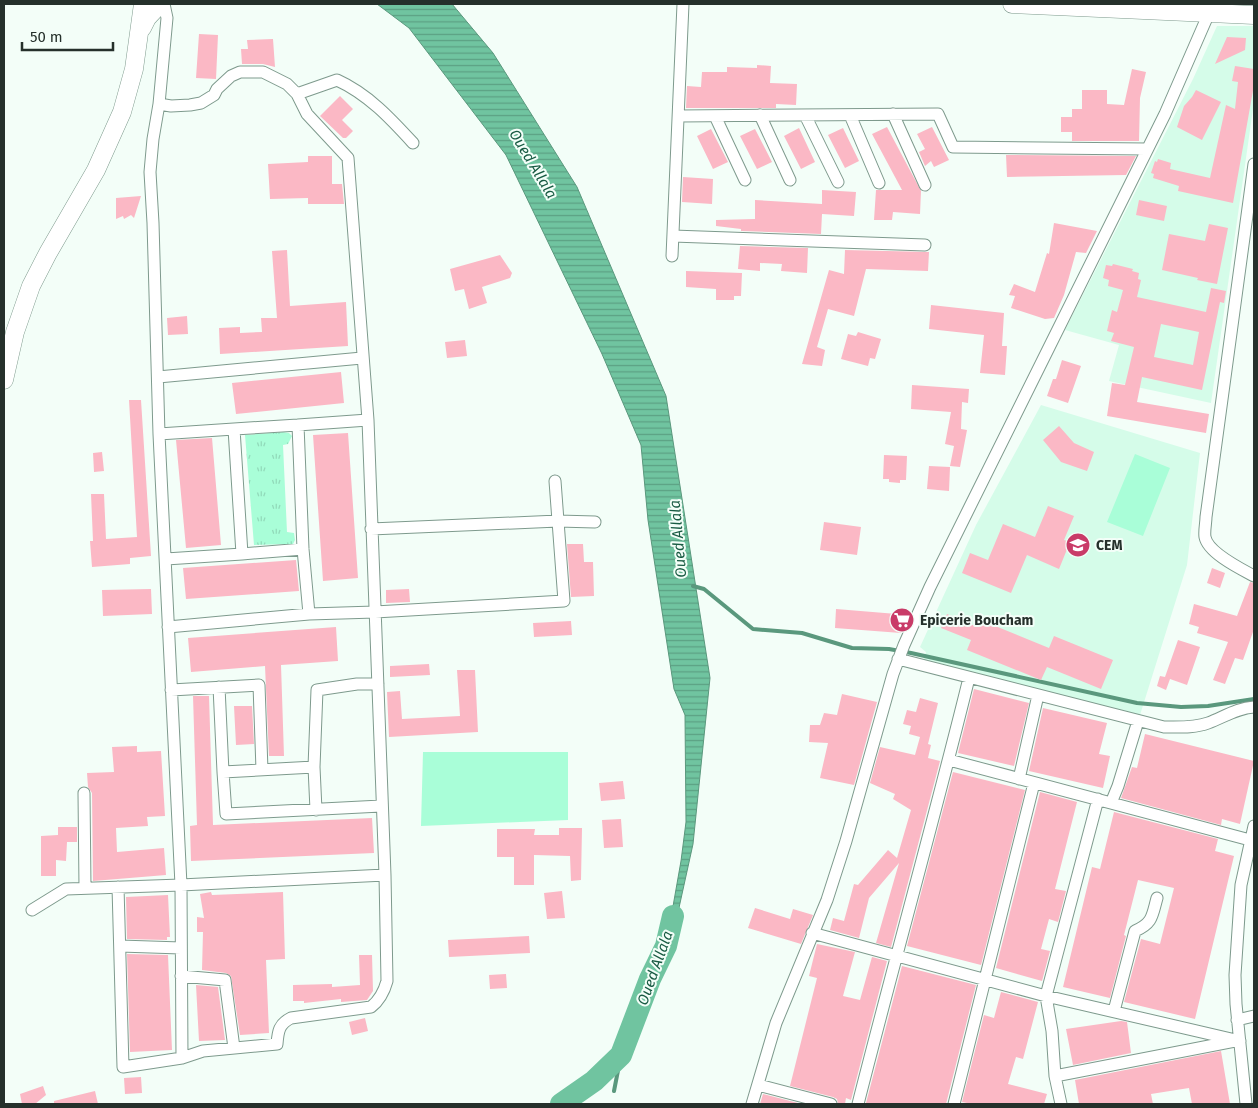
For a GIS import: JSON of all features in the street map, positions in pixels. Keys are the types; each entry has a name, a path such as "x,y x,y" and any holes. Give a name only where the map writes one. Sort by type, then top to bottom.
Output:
{"main road":[{"path":"4,380 15,332 31,286 96,170 122,112 134,69 139,36 157,4"},
{"path":"1012,4 1254,15"}],"street":[{"path":"157,4 167,18 150,172 159,434 181,885 182,1058"},
{"path":"672,256 683,4"},
{"path":"752,1104 776,1023 826,900 846,841 904,645 930,587 1165,114 1209,13"},
{"path":"118,887 124,1067 182,1058 203,1051 277,1044 278,1031 281,1024 291,1018 371,1007 384,993 387,981 385,875 368,420 348,158 307,114 288,84 262,72 240,72 230,76 217,89 214,95 201,103 171,106 159,104"},
{"path":"296,94 337,80 348,85 387,114 413,143"},
{"path":"893,114 925,185"},
{"path":"679,116 938,114 953,147 1147,149"},
{"path":"805,115 838,182"},
{"path":"850,115 879,183"},
{"path":"715,116 745,180"},
{"path":"760,116 790,180"},
{"path":"1254,164 1207,507 1205,538 1211,548 1227,561 1254,576"},
{"path":"673,236 925,245"},
{"path":"158,377 362,358"},
{"path":"159,434 368,420"},
{"path":"298,426 303,549 309,614"},
{"path":"234,429 242,554"},
{"path":"168,627 309,614 564,601 555,481"},
{"path":"371,529 558,521 595,522"},
{"path":"166,559 303,549"},
{"path":"899,658 969,678 1164,727 1188,727 1206,724 1237,710 1254,707"},
{"path":"858,1104 969,678"},
{"path":"316,810 314,767 317,690 357,684 378,684"},
{"path":"171,690 260,685 262,770"},
{"path":"219,687 226,814 381,806"},
{"path":"1019,779 1038,695"},
{"path":"1111,803 1138,721"},
{"path":"949,760 1250,840"},
{"path":"224,772 314,767"},
{"path":"954,1104 1034,783"},
{"path":"84,793 85,888"},
{"path":"1061,1104 1055,1076 1052,1031 1046,996 1098,800"},
{"path":"1246,1104 1237,1020 1235,975 1241,885 1254,826"},
{"path":"32,910 66,889 385,875"},
{"path":"1114,1011 1135,930 1151,921 1157,898"},
{"path":"812,933 1046,996 1240,1041"},
{"path":"120,946 181,948"},
{"path":"181,976 225,980 234,1048"},
{"path":"1237,1020 1254,1016"},
{"path":"1055,1076 1240,1041"},
{"path":"758,1085 831,1104"}],"shaded area":[{"path":"1217,26 1254,26 1254,102 1211,403 1109,381 1119,345 1065,330 1193,79"},
{"name":"CEM","path":"1041,405 1200,453 1187,565 1140,715 923,662 926,652 920,647 976,525"}],"green space":[{"path":"289,433 292,436 288,444 283,445 287,532 294,533 295,540 293,544 254,545 245,435"},
{"path":"1135,454 1170,468 1143,536 1107,522"},
{"path":"423,752 568,752 568,820 421,826"}],"water":[{"path":"377,4 452,4 493,53 577,187 666,396 710,678 693,844 673,935 666,946 686,822 685,715 674,689 648,520 641,445 602,354 506,155 409,28"}],"building":[{"path":"199,34 218,35 216,79 196,78"},
{"path":"1227,37 1246,38 1245,50 1215,64"},
{"path":"273,39 275,67 263,64 242,64 241,49 248,49 247,40"},
{"path":"757,65 771,66 770,83 797,84 796,105 776,104 776,108 686,108 687,86 701,87 702,72 727,72 727,67 757,68"},
{"path":"1235,66 1254,69 1254,85 1233,203 1178,191 1179,186 1153,178 1154,174 1151,173 1155,161 1157,162 1158,159 1171,163 1170,169 1210,178 1226,105 1235,109 1238,82 1232,81"},
{"path":"1132,69 1146,72 1140,98 1139,141 1072,141 1072,132 1061,132 1061,117 1072,117 1072,109 1082,109 1082,90 1107,90 1107,104 1124,105"},
{"path":"1196,90 1221,102 1202,140 1177,127 1184,106"},
{"path":"340,96 353,109 342,120 353,131 346,138 343,138 320,116"},
{"path":"887,127 921,191 920,214 893,212 892,220 874,220 876,190 902,190 872,134"},
{"path":"932,127 949,160 934,167 931,161 925,166 919,152 925,149 917,134"},
{"path":"799,128 815,162 801,169 784,136"},
{"path":"843,128 859,161 845,168 828,135"},
{"path":"711,129 728,162 713,169 697,136"},
{"path":"755,129 772,162 757,169 740,136"},
{"path":"1006,155 1136,156 1126,175 1007,177"},
{"path":"308,156 332,156 332,184 342,184 344,204 308,204 308,198 270,199 268,164 308,162"},
{"path":"683,177 713,179 712,204 682,202"},
{"path":"822,190 856,192 854,216 822,214 821,234 741,231 741,229 716,226 716,220 755,219 755,200 822,204"},
{"path":"141,196 134,218 131,215 124,219 123,216 116,219 116,198"},
{"path":"1139,200 1167,206 1164,221 1136,215"},
{"path":"1054,223 1097,231 1086,253 1076,252 1064,295 1054,318 1045,319 1011,308 1015,296 1009,295 1014,284 1035,292 1047,253 1049,254"},
{"path":"1209,224 1228,228 1217,284 1162,270 1169,234 1205,241"},
{"path":"740,246 808,248 807,273 781,271 782,264 760,263 760,271 738,269"},
{"path":"287,250 290,306 346,302 348,346 220,354 219,328 240,327 240,333 262,332 261,318 277,318 272,251"},
{"path":"845,250 929,252 928,271 866,269 854,316 828,309 817,347 825,350 822,366 802,364 829,270 844,274"},
{"path":"500,255 512,273 510,278 482,287 487,303 469,309 464,289 455,291 450,269"},
{"path":"1113,264 1133,269 1132,271 1139,273 1138,279 1141,280 1137,297 1206,312 1211,288 1226,291 1224,303 1220,302 1202,390 1142,377 1137,402 1209,414 1206,433 1107,416 1112,383 1125,385 1134,347 1111,341 1114,333 1107,331 1112,310 1117,312 1123,290 1108,286 1109,280 1103,278 1106,265 1112,266","holes":["1161,324 1199,332 1193,365 1154,357"]},
{"path":"686,271 742,273 741,296 734,296 734,300 716,300 716,289 686,287"},
{"path":"931,305 1004,313 1002,346 1007,346 1005,375 980,373 984,335 929,329"},
{"path":"187,316 188,334 168,335 167,318"},
{"path":"858,332 881,339 875,359 870,358 868,366 841,359 848,334 856,336"},
{"path":"465,340 467,356 447,358 445,342"},
{"path":"1062,360 1081,366 1068,403 1047,396 1053,379 1056,379"},
{"path":"341,372 344,403 236,414 232,383"},
{"path":"912,385 969,389 968,403 962,402 961,429 967,430 960,467 950,466 954,446 945,444 951,412 911,409"},
{"path":"129,400 141,400 151,556 130,558 130,564 92,567 90,541 93,541 91,494 104,494 106,539 137,537"},
{"path":"1059,426 1074,443 1094,452 1087,471 1061,462 1043,440"},
{"path":"348,433 358,578 323,581 313,435"},
{"path":"212,438 221,545 186,548 176,440"},
{"path":"102,452 104,471 94,472 93,453"},
{"path":"884,455 907,456 906,480 900,480 900,483 889,482 889,479 883,479"},
{"path":"929,466 950,467 949,491 927,489"},
{"path":"1048,506 1074,516 1064,540 1070,542 1059,569 1027,555 1011,593 962,573 970,553 988,560 1003,524 1035,537"},
{"path":"824,522 861,527 857,555 820,550"},
{"path":"567,544 583,544 584,562 593,562 594,596 571,597"},
{"path":"296,560 299,591 186,599 183,568"},
{"path":"1212,568 1225,573 1220,588 1207,583"},
{"path":"1250,582 1254,583 1254,629 1243,660 1235,658 1225,684 1213,680 1228,642 1197,633 1199,627 1189,624 1194,604 1237,616"},
{"path":"151,589 152,614 103,616 102,590"},
{"path":"409,589 410,602 386,603 386,590"},
{"path":"836,609 909,615 901,633 835,628"},
{"path":"947,614 975,626 978,619 1049,648 1054,636 1113,660 1101,689 1047,667 1041,680 967,650 971,640 941,628"},
{"path":"571,621 572,635 534,637 533,623"},
{"path":"336,627 338,661 281,665 284,756 269,756 265,666 191,672 188,638"},
{"path":"1178,640 1200,647 1187,685 1170,679 1166,690 1157,686 1160,676 1165,677"},
{"path":"429,664 430,675 390,677 390,666"},
{"path":"457,670 475,670 478,732 389,737 387,692 400,691 402,719 460,716"},
{"path":"974,689 1029,703 1014,766 958,753"},
{"path":"842,694 877,702 854,785 820,778 828,743 809,742 810,725 820,725 824,713 837,715"},
{"path":"193,696 209,696 213,825 372,818 374,853 191,861 190,826 197,825"},
{"path":"920,698 938,703 928,744 931,745 928,758 940,761 891,947 876,943 899,863 869,898 859,938 830,930 833,918 844,921 854,884 858,885 888,850 897,858 911,810 893,799 895,794 870,783 880,747 915,755 920,737 909,734 911,726 903,724 907,710 916,712"},
{"path":"234,706 252,706 254,744 236,745"},
{"path":"1043,708 1107,723 1099,754 1110,756 1103,788 1029,771"},
{"path":"1145,734 1254,761 1240,824 1222,819 1221,825 1121,798 1132,767 1137,768"},
{"path":"137,746 137,752 161,751 165,816 147,817 148,826 116,828 117,852 164,848 166,875 93,881 92,793 88,787 87,773 114,772 112,747"},
{"path":"953,772 1025,790 981,965 907,946"},
{"path":"623,781 625,799 601,801 599,783"},
{"path":"1040,792 1077,802 1055,889 1066,891 1058,922 1049,919 1041,949 1050,951 1042,981 996,968"},
{"path":"1114,812 1218,839 1215,851 1234,856 1195,1019 1124,1002 1141,939 1160,944 1174,888 1138,880 1110,998 1063,987 1092,867 1100,869"},
{"path":"621,819 623,847 604,848 602,820"},
{"path":"58,827 77,827 77,842 67,842 66,861 56,860 56,876 41,876 41,836 58,835"},
{"path":"559,828 582,828 581,880 571,881 570,856 534,855 534,885 514,885 514,857 497,857 497,829 535,829 534,835 559,835"},
{"path":"562,891 565,918 547,919 544,893"},
{"path":"211,892 212,895 283,892 285,959 266,960 269,1033 240,1035 231,976 226,973 202,970 203,932 197,932 197,917 204,918 200,894"},
{"path":"168,895 170,937 167,937 167,940 127,939 126,897"},
{"path":"755,908 790,919 793,909 813,915 801,944 748,928"},
{"path":"529,936 530,953 449,957 448,940"},
{"path":"817,944 855,952 843,996 860,1000 872,957 887,961 851,1100 846,1098 845,1104 838,1104 837,1099 833,1097 790,1086 817,978 809,976"},
{"path":"127,954 168,955 172,1050 130,1052"},
{"path":"359,955 372,955 373,991 367,1000 341,1002 341,999 304,1003 304,1001 293,1001 293,985 332,984 332,987 360,985"},
{"path":"902,966 976,985 946,1104 866,1103"},
{"path":"506,974 507,988 490,989 489,975"},
{"path":"196,985 218,987 225,1040 199,1041"},
{"path":"1001,992 1038,1002 1023,1059 1016,1057 1008,1084 1047,1094 1044,1104 972,1104 962,1102 984,1015 994,1018"},
{"path":"365,1018 368,1031 352,1035 349,1022"},
{"path":"1121,1021 1127,1022 1131,1053 1073,1065 1066,1029"},
{"path":"1221,1051 1230,1104 1192,1104 1189,1088 1151,1094 1153,1104 1079,1104 1075,1080"},
{"path":"141,1077 142,1093 125,1094 124,1078"},
{"path":"43,1086 46,1095 35,1104 22,1104 20,1094"},
{"path":"95,1091 98,1104 54,1104 54,1101"},
{"path":"763,1094 802,1104 760,1104"}],"waterway":[{"path":"693,586 704,589 753,629 802,633 852,648 889,649 911,653 1137,703 1181,707 1208,706 1254,699"},
{"name":"Oued Allala","path":"561,1104 594,1081 621,1055 650,979 666,946 673,916"},
{"path":"614,1091 621,1055"}],"place":[{"name":"CEM","path":"1078,545"},
{"name":"Epicerie Boucham","path":"902,620"}]}
